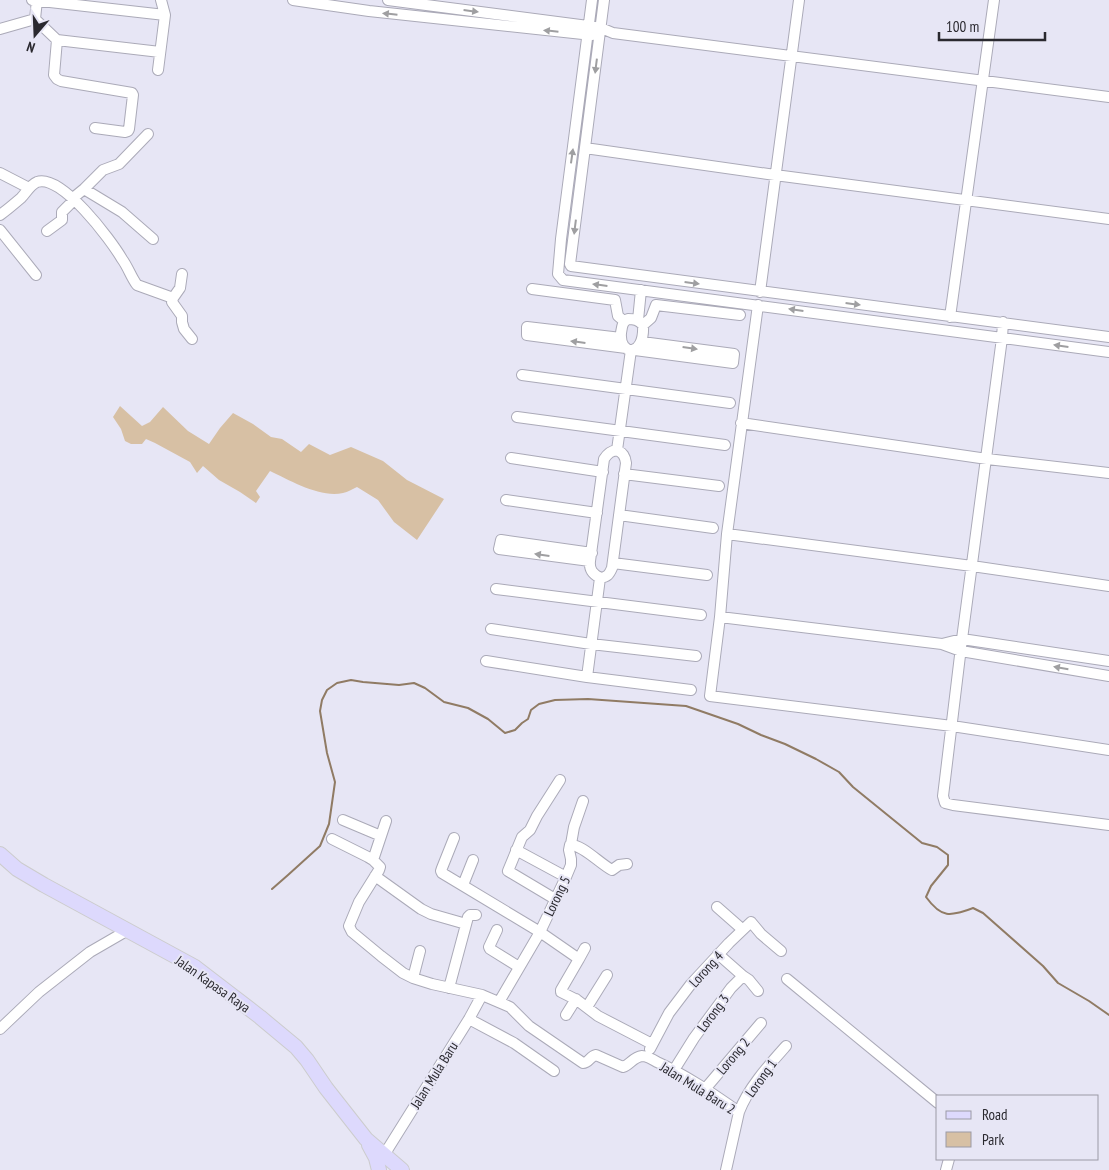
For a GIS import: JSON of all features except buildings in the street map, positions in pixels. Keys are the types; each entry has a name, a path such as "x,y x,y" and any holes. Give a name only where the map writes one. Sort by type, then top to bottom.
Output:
{"main road":[{"name":"Jalan Kapasa Raya","path":"0,854 17,869 44,886 196,967 260,1017 291,1042 307,1060 326,1088 366,1139 402,1170"},
{"name":"Jalan Kapasa Raya","path":"366,1139 376,1158 379,1170"}],"street":[{"path":"32,0 164,16"},
{"path":"35,20 37,0"},
{"path":"158,70 164,16 161,0"},
{"path":"292,0 368,11 600,31 1109,97"},
{"path":"394,0 588,30"},
{"path":"592,0 561,239 558,274 561,278 638,290 1109,352"},
{"path":"561,278 571,266 604,0"},
{"path":"760,292 799,0"},
{"path":"950,317 994,0"},
{"path":"0,29 35,20"},
{"path":"35,20 57,40 160,52"},
{"path":"57,40 54,75 61,82 132,93 128,131 95,128"},
{"path":"47,231 62,220 62,212 103,170 119,164 148,134"},
{"path":"585,148 1109,219"},
{"path":"0,173 29,188"},
{"path":"0,215 21,198 29,188 40,181 49,182 74,199 105,233 122,258 137,286 173,298"},
{"path":"84,189 122,212 153,239"},
{"path":"0,230 36,275"},
{"path":"571,266 1109,337"},
{"path":"182,274 180,288 172,302 182,316 184,329 192,339"},
{"path":"532,289 615,300 618,316 634,321"},
{"path":"618,450 634,347 634,321 638,290"},
{"path":"621,338 528,327 527,335 634,347 734,354 733,363 634,347 622,344 622,326 634,321 651,318 656,305 740,315"},
{"path":"758,305 727,534 720,618 710,696 952,726 1109,750"},
{"path":"1003,322 943,796 945,803 953,805 1109,825"},
{"path":"522,375 730,403"},
{"path":"517,417 724,445"},
{"path":"741,423 987,459 1109,473"},
{"path":"618,450 623,453 625,458 624,474 613,563 610,574 600,578 591,571 591,557 602,472 604,459 607,454 618,450"},
{"path":"511,458 602,472"},
{"path":"624,474 718,486"},
{"path":"506,500 597,513"},
{"path":"619,515 713,528"},
{"path":"727,534 1109,586"},
{"path":"501,540 591,557 499,549 501,540"},
{"path":"613,563 707,575"},
{"path":"587,677 600,578"},
{"path":"496,589 701,615"},
{"path":"720,618 942,644 961,651 1109,676"},
{"path":"491,629 591,644 696,656"},
{"path":"942,644 962,639 1109,661"},
{"path":"486,661 587,677 691,690"},
{"path":"555,899 508,872 522,837 530,830 560,780"},
{"name":"Lorong 5","path":"499,1002 540,932 566,878 571,865 569,846 583,802"},
{"path":"343,820 381,836"},
{"path":"373,860 386,821"},
{"path":"454,838 441,871 540,932 579,960"},
{"path":"332,839 355,849 373,860 380,867 375,876 421,909 431,914 466,924"},
{"path":"571,844 583,850 610,870 619,865 627,864"},
{"path":"516,850 566,878"},
{"path":"463,885 473,860"},
{"name":"Jalan Mula Baru 2","path":"375,876 358,902 349,926 350,929 393,966 413,978 482,995 510,1007 528,1026 583,1063 588,1062 596,1055 625,1067 632,1059 646,1056 674,1070 739,1112 726,1170"},
{"path":"717,907 742,930"},
{"path":"449,988 466,924 469,916 476,915"},
{"name":"Lorong 4","path":"646,1056 669,1013 691,984 742,930 749,920 761,934 781,951"},
{"path":"0,1030 39,992 90,952 128,930"},
{"path":"497,930 490,949 519,967"},
{"path":"585,948 560,991 587,1007 602,1019 652,1044"},
{"path":"413,978 420,951"},
{"path":"718,954 749,980 758,991"},
{"path":"587,1007 607,975"},
{"name":"Lorong 3","path":"674,1070 694,1038 731,988 743,976"},
{"path":"787,979 936,1101"},
{"name":"Jalan Mula Baru","path":"384,1155 482,995"},
{"path":"566,1016 576,1000"},
{"path":"469,1019 514,1043 554,1071"},
{"name":"Lorong 2","path":"705,1089 761,1023"},
{"name":"Lorong 1","path":"739,1112 750,1091 786,1046"}],"green space":[{"path":"120,406 142,426 150,422 163,407 188,431 209,444 233,413 271,437 282,439 301,452 309,444 330,455 351,447 383,461 407,480 444,499 417,540 394,522 378,500 357,487 343,493 325,493 296,484 270,471 256,491 260,497 256,503 219,480 203,466 197,473 190,462 155,443 146,439 142,444 131,444 125,441 121,429 113,417"}],"waterway":[{"path":"595,16 597,0"},
{"path":"272,889 320,846 329,824 335,782 327,753 320,711 322,700 327,690 337,683 351,680 399,685 414,683 425,688 444,702 468,708 488,719 505,733 515,730 528,719 531,710 539,704 555,700 588,699 686,706 738,724 785,744 839,772 853,787 922,843 937,847 948,855 948,865 931,886 926,897 937,909 947,914 973,908 983,913 1043,966 1058,983 1109,1015"}]}
